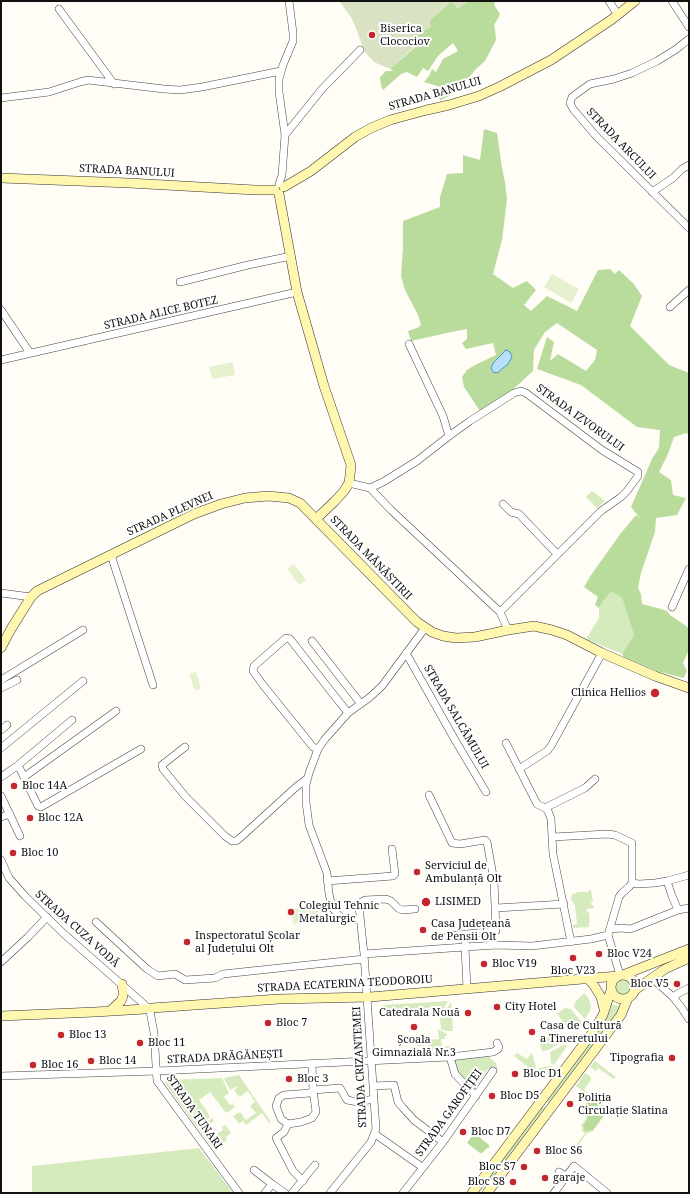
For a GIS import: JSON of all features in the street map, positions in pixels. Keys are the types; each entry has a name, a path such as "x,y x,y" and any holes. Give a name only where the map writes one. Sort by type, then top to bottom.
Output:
{"street":[{"path":"289,1 293,41 279,79 279,92 285,135 282,176 279,189 297,292 324,386 351,465 349,483 370,488 391,510 500,612 508,630"},
{"path":"609,1 618,15"},
{"name":"STRADA BANULUI","path":"1,178 254,190 279,189 312,171 355,137 371,128 390,120 479,96 551,60 618,15 635,1"},
{"path":"672,1 689,27"},
{"path":"59,10 114,84"},
{"name":"STRADA ARCULUI","path":"689,39 657,61 626,75 590,84 570,100 573,109 596,136 689,228"},
{"path":"285,135 322,89 360,50"},
{"path":"1,98 49,92 88,80 180,90 281,71"},
{"path":"652,192 673,178 682,169 689,166"},
{"path":"180,282 290,256"},
{"path":"670,308 689,290"},
{"name":"STRADA ALICE BOTEZ","path":"2,359 130,332 297,292"},
{"path":"1,310 30,354"},
{"path":"409,344 443,416 449,436"},
{"name":"STRADA IZVORULUI","path":"370,488 417,461 449,436 514,393 521,391 526,392 602,450 638,472 638,476 627,491 601,511 500,612"},
{"name":"STRADA MĂNĂSTIRII","path":"349,483 335,501 316,519 424,628 443,636 456,638 475,637 534,626 552,630 567,635 602,653 655,676 689,688"},
{"name":"STRADA PLEVNEI","path":"34,594 194,514 221,504 245,498 268,496 289,498 300,503 316,519"},
{"path":"503,504 512,512 519,514 557,554"},
{"path":"111,555 153,686"},
{"path":"672,607 689,569"},
{"path":"1,593 34,594"},
{"path":"1,648 11,629 34,594"},
{"path":"414,909 402,910 391,901 386,900 366,900 360,903 360,918 353,920 338,915 334,911 331,904 327,873 309,825 306,802 308,778 318,749 348,713 369,698 382,686 424,628"},
{"path":"1,680 83,630"},
{"path":"318,749 313,747 263,685 253,671 254,666 286,638 290,639 348,713"},
{"path":"312,640 361,704"},
{"name":"STRADA SALCÂMULUI","path":"406,653 486,792"},
{"path":"519,770 547,752 602,653"},
{"path":"1,688 17,680"},
{"path":"1,748 83,681"},
{"path":"24,777 116,711"},
{"path":"1,777 17,766 72,720"},
{"path":"1,730 7,724"},
{"path":"506,743 537,804 545,808 552,819 553,854 571,942"},
{"path":"185,747 162,765 163,769 185,796 225,836 232,841 236,841 240,838 308,778"},
{"path":"17,766 20,769 38,806 41,807 141,748"},
{"path":"545,808 585,788 595,779"},
{"path":"429,795 452,844 485,840 494,881 496,931 448,936"},
{"path":"1,796 20,836"},
{"path":"1,817 10,814"},
{"path":"553,837 607,834 615,835 632,842 632,883 619,897 609,932 620,975"},
{"path":"327,881 393,876 395,874 392,850"},
{"name":"STRADA CUZA VODĂ","path":"1,860 9,878 25,896 63,933 149,1008"},
{"path":"1,874 9,878"},
{"path":"632,883 650,884 689,875"},
{"path":"667,881 678,910"},
{"path":"496,908 564,904"},
{"name":"STRADA ECATERINA TEODOROIU","path":"185,980 215,978 223,974 364,957 464,947 497,945 532,946 571,942 591,939 622,928 630,929 678,910 689,908"},
{"path":"1,962 47,917"},
{"name":"STRADA CRIZANTEMEI","path":"330,1193 371,1142 376,1130 360,918"},
{"name":"STRADA CUZA VODĂ","path":"96,922 147,969 158,976 175,974 185,980"},
{"path":"466,934 464,947 467,989"},
{"name":"STRADA ECATERINA TEODOROIU","path":"1,1016 110,1011 279,999 367,997 620,975 689,949"},
{"path":"635,990 665,969 689,958"},
{"path":"472,1193 592,1033 604,1012 612,981 620,975 630,977 635,982 635,990 632,996 628,998 617,998 611,989"},
{"path":"587,978 593,984 601,997 604,1012"},
{"name":"STRADA ECATERINA TEODOROIU","path":"587,978 611,989"},
{"path":"652,978 686,1007 689,1019"},
{"path":"110,1011 121,1001 123,996 122,984"},
{"path":"673,997 689,988"},
{"path":"478,1185 488,1193 621,1015 628,998"},
{"name":"STRADA TUNARI","path":"149,1008 154,1033 157,1081 239,1193"},
{"name":"STRADA DRĂGĂNEȘTI","path":"1,1076 157,1071 450,1057 494,1052 498,1047 496,1043"},
{"path":"450,1057 455,1074 476,1096"},
{"path":"312,1064 313,1090 316,1112 312,1118 301,1122 288,1124 281,1119 276,1106 279,1098 284,1095 310,1093 313,1090 340,1088 347,1100 358,1102 374,1099"},
{"name":"STRADA GAROFIȚEI","path":"403,1193 443,1142 493,1071"},
{"path":"373,1086 394,1085 398,1102 403,1108 414,1120 443,1142"},
{"path":"288,1124 284,1132 276,1138 293,1171 303,1181"},
{"name":"STRADA GAROFIȚEI","path":"375,1134 422,1167"},
{"path":"292,1193 315,1166"},
{"path":"554,1193 574,1166 607,1193"},
{"path":"254,1170 285,1193"},
{"path":"559,1172 566,1176"},
{"path":"265,1193 272,1184"}],"green space":[{"path":"339,1 468,1 458,8 451,2 429,21 431,26 414,38 419,43 390,69 374,62 364,51 351,17"},
{"path":"451,1 458,8 468,1 495,1 494,5 500,14 494,25 496,40 485,61 459,89 441,100 438,97 441,87 424,82 432,69 436,72 443,59 458,51 453,43 438,56 428,71 423,68 417,77 407,72 401,74 383,90 380,77 386,71 394,71 390,69 419,44 414,38 431,26 429,21"},
{"path":"484,129 497,133 507,199 502,240 493,274 513,288 527,281 536,290 524,305 531,311 547,296 577,311 598,270 610,269 615,274 619,270 633,283 642,296 630,326 669,365 689,373 689,435 686,433 674,437 659,472 671,480 673,495 686,498 677,515 656,518 655,532 641,573 638,588 641,594 642,604 667,611 670,615 689,628 689,650 683,663 687,671 683,678 657,671 624,657 622,654 634,635 622,598 611,592 599,608 595,605 598,597 584,587 621,533 636,515 640,518 631,507 652,459 659,448 660,430 637,427 581,385 537,369 547,337 554,342 550,361 558,354 586,371 595,360 597,350 557,323 545,332 534,350 533,371 507,395 480,411 464,387 462,377 467,370 496,355 493,343 466,349 462,343 467,339 467,329 411,341 408,331 421,325 418,315 405,290 401,276 403,221 440,207 440,197 447,174 463,173 463,155 480,160"},
{"path":"552,274 579,289 571,303 544,287"},
{"path":"233,362 235,375 212,379 209,367"},
{"path":"592,491 605,501 597,508 586,497"},
{"path":"294,564 306,580 299,585 287,569"},
{"path":"611,592 622,598 634,635 622,654 586,639 599,618 599,608"},
{"path":"196,672 201,688 195,691 189,674"},
{"path":"591,890 593,901 591,902 594,908 587,909 587,912 589,912 589,927 573,928 573,925 577,924 575,905 570,897 572,897 572,894 577,892 588,892"},
{"path":"318,906 319,921 293,924 291,909"},
{"path":"619,978 627,978 632,983 630,994 627,996 619,996 614,991 614,983"},
{"path":"584,993 589,999 591,1006 585,1019 574,1007 575,1002"},
{"path":"448,1001 439,1017 437,1017 436,1007 383,1012 383,1005"},
{"path":"451,1002 453,1031 446,1031 441,1029 440,1019"},
{"path":"610,1002 614,1005 622,1007 607,1027 601,1022"},
{"path":"565,1008 571,1009 582,1023 576,1031 570,1031 557,1014"},
{"path":"599,1026 605,1032 550,1104 546,1101"},
{"path":"438,1029 447,1034 445,1039 441,1039 442,1047 454,1046 454,1048 428,1050 428,1045 417,1046 417,1041 439,1039"},
{"path":"556,1031 564,1041 548,1050 542,1051 540,1044 548,1035"},
{"path":"566,1044 567,1046 554,1065 551,1063 550,1052"},
{"path":"517,1053 527,1059 532,1053 536,1067 533,1071 514,1056"},
{"path":"488,1056 497,1064 496,1066 498,1067 495,1071 488,1069 477,1084 476,1090 462,1081 452,1060"},
{"path":"595,1061 616,1077 614,1079 598,1068 596,1071 590,1067"},
{"path":"552,1067 544,1079 535,1073 539,1068"},
{"path":"585,1073 590,1076 591,1080 584,1090 609,1110 592,1132 588,1132 575,1149 574,1148 585,1133 581,1130 583,1128 581,1126 587,1117 583,1114 588,1109 584,1106 591,1097 576,1086"},
{"path":"239,1075 271,1122 269,1123 262,1113 246,1125 243,1121 239,1124 233,1116 240,1112 246,1120 256,1113 250,1106 255,1102 248,1091 239,1097 234,1090 238,1086 230,1090 224,1078"},
{"path":"222,1078 229,1093 224,1097 230,1105 233,1104 235,1107 226,1113 210,1092 199,1100 210,1117 197,1127 165,1083 167,1080"},
{"path":"591,1098 607,1110 593,1130 585,1131 583,1126 588,1118 586,1112 588,1109 586,1105"},
{"path":"541,1106 545,1109 488,1183 483,1179"},
{"path":"212,1118 214,1121 207,1127 214,1136 223,1130 222,1127 225,1125 231,1133 226,1137 227,1140 214,1150 198,1128"},
{"path":"476,1130 477,1135 489,1145 489,1148 482,1153 467,1143"},
{"path":"199,1148 233,1193 32,1193 32,1166"}],"water":[{"path":"506,350 510,352 512,357 508,364 497,373 493,372 491,368 494,362"}],"place":[{"name":"Biserica Clocociov","path":"372,35"},
{"name":"Clinica Hellios","path":"655,693"},
{"name":"Bloc 14A","path":"14,786"},
{"name":"Bloc 12A","path":"30,818"},
{"name":"Bloc 10","path":"13,853"},
{"name":"Serviciul de Ambulanță Olt","path":"417,872"},
{"name":"LISIMED","path":"426,902"},
{"name":"Colegiul Tehnic Metalurgic","path":"291,912"},
{"name":"Casa Județeană de Pensii Olt","path":"423,930"},
{"name":"Inspectoratul Școlar al Județului Olt","path":"187,942"},
{"name":"Bloc V24","path":"599,954"},
{"name":"Bloc V23","path":"573,958"},
{"name":"Bloc V19","path":"484,964"},
{"name":"Bloc V5","path":"677,984"},
{"name":"City Hotel","path":"497,1007"},
{"name":"Catedrala Nouă","path":"468,1013"},
{"name":"Bloc 7","path":"268,1023"},
{"name":"Școala Gimnazială Nr.3","path":"414,1027"},
{"name":"Casa de Cultură a Tineretului","path":"532,1032"},
{"name":"Bloc 13","path":"61,1035"},
{"name":"Bloc 11","path":"140,1043"},
{"name":"Tipografia","path":"672,1058"},
{"name":"Bloc 14","path":"91,1061"},
{"name":"Bloc 16","path":"33,1065"},
{"name":"Bloc D1","path":"515,1074"},
{"name":"Bloc 3","path":"289,1079"},
{"name":"Bloc D5","path":"492,1096"},
{"name":"Poliția Circulație Slatina","path":"570,1104"},
{"name":"Bloc D7","path":"463,1132"},
{"name":"Bloc S6","path":"537,1151"},
{"name":"Bloc S7","path":"524,1167"},
{"name":"garaje","path":"545,1178"},
{"name":"Bloc S8","path":"513,1182"}]}
